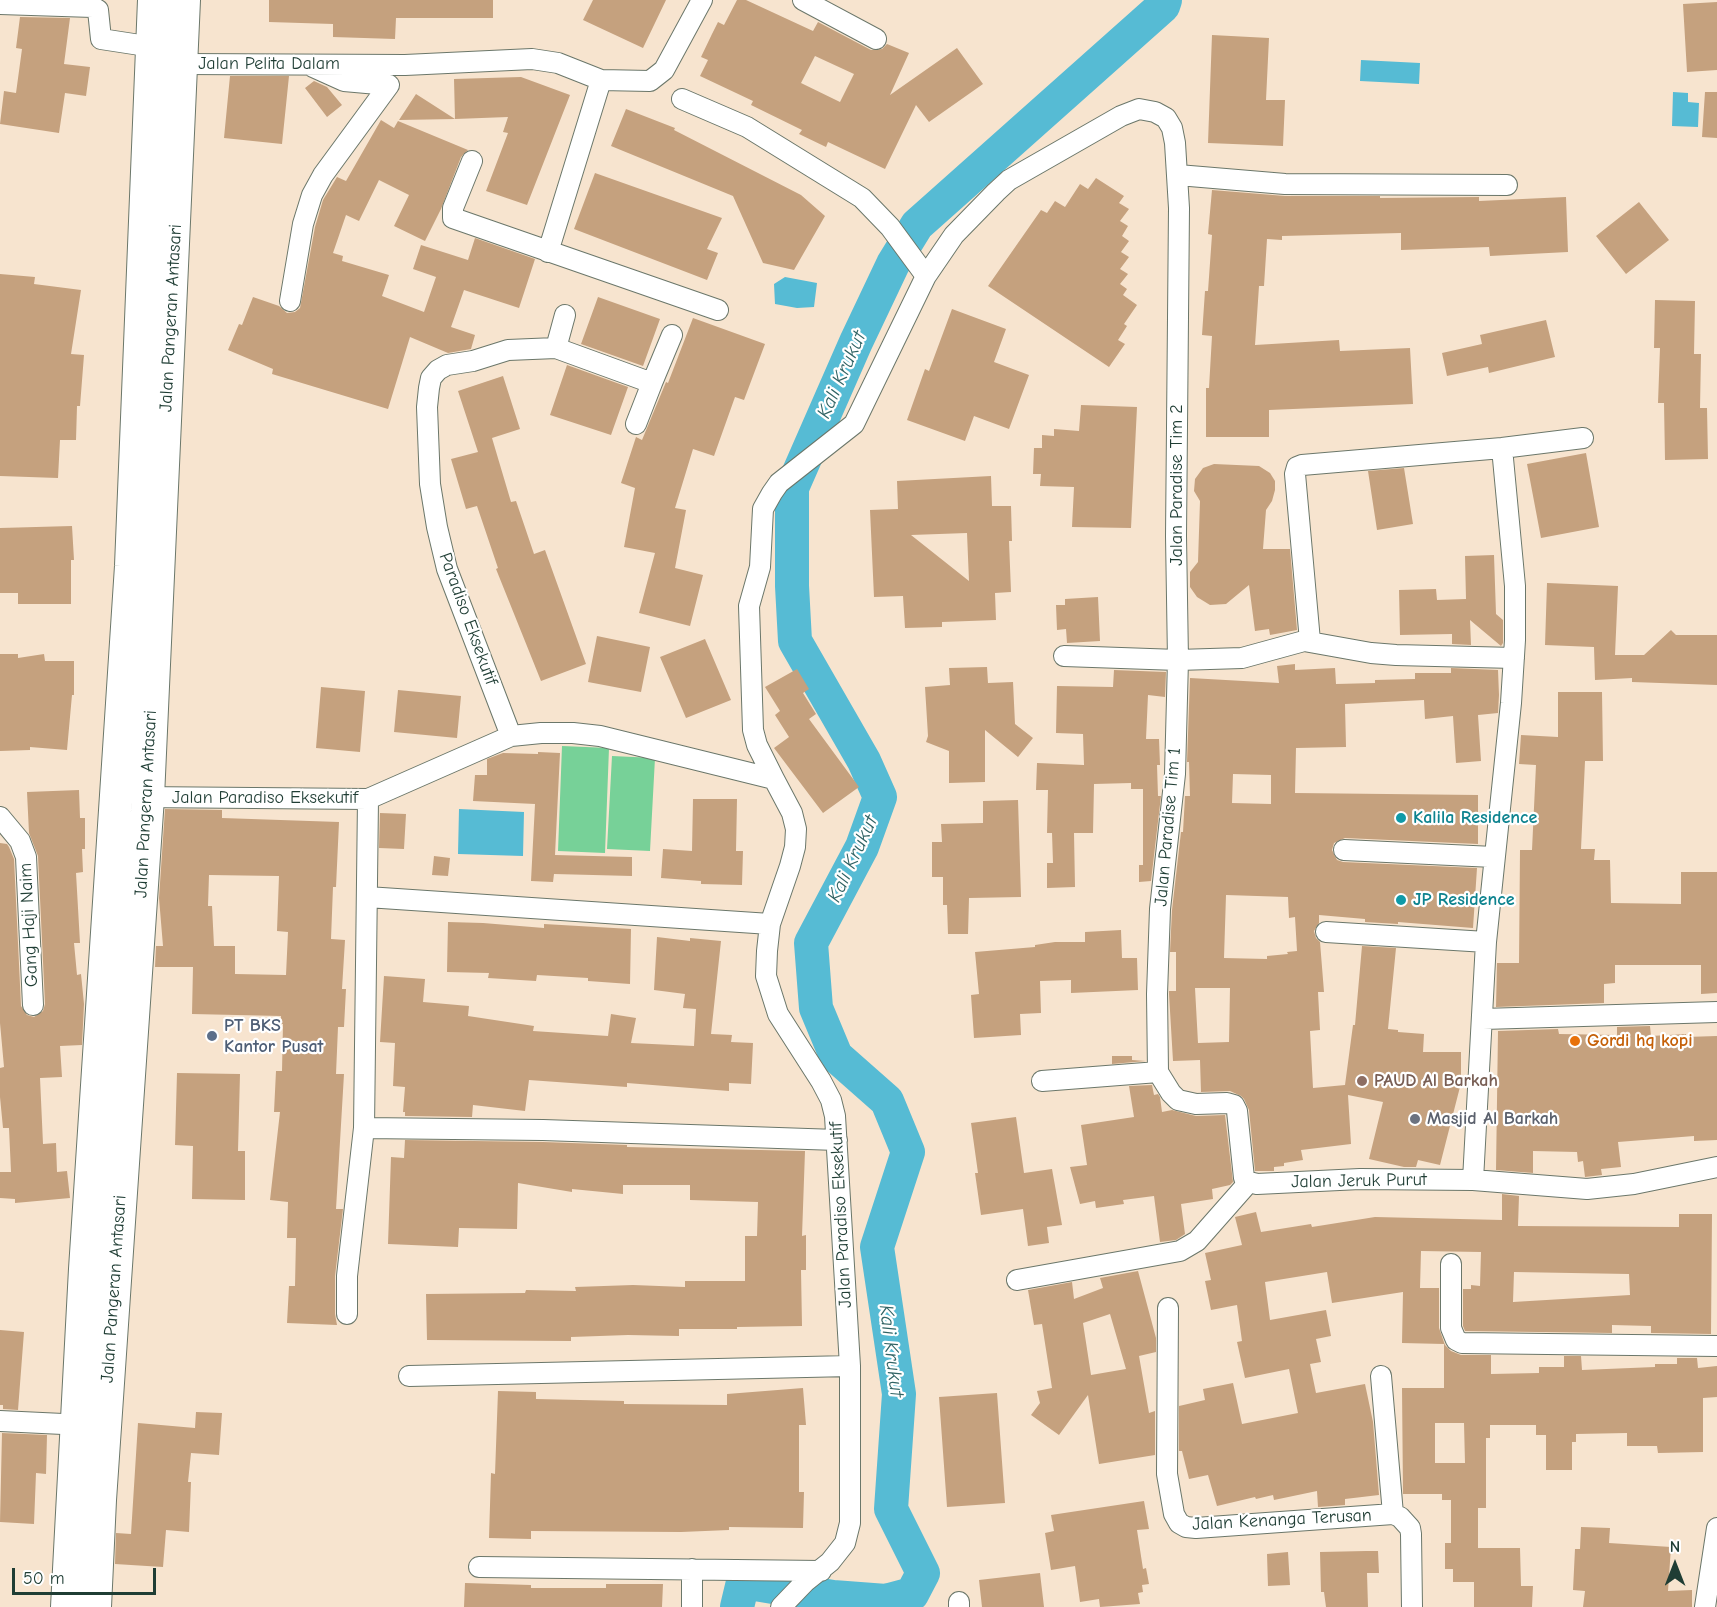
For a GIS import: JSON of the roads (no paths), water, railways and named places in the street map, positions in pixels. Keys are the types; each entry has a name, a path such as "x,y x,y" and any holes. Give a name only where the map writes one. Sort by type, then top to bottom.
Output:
{"main road":[{"name":"Jalan Pangeran Antasari","path":"67,1607 131,566 154,0"},
{"name":"Jalan Pangeran Antasari","path":"95,1607 148,797 183,64 184,0"}],"street":[{"path":"548,252 601,80 650,81 664,70 702,0"},
{"path":"803,0 876,39"},
{"path":"0,4 93,7 98,10 101,39 153,47"},
{"name":"Jalan Pelita Dalam","path":"183,64 354,64 532,59 558,63 601,80"},
{"path":"290,301 303,224 312,195 323,175 389,85 344,81 318,71 308,64"},
{"path":"682,99 747,127 853,192 872,207 890,226 922,270 854,424 779,483 763,509 760,567 749,606 753,730 757,745 774,779"},
{"name":"Jalan Paradise Tim 2","path":"922,270 1009,180 1121,116 1139,109 1155,112 1166,118 1172,128 1175,142 1178,175 1176,524 1178,660"},
{"path":"472,161 453,208 453,218 718,310"},
{"path":"1178,175 1285,184 1507,185"},
{"path":"565,315 556,348 652,383"},
{"path":"636,424 672,336"},
{"name":"Paradiso Eksekutif","path":"512,736 447,569 430,484 427,407 429,388 431,378 447,365 473,361 508,350 556,348"},
{"path":"1310,641 1295,474 1297,467 1583,438"},
{"path":"1473,1180 1486,942 1514,658 1515,586 1502,448"},
{"path":"1064,656 1178,660 1242,658 1310,641 1371,653 1514,658"},
{"name":"Jalan Paradise Tim 1","path":"1158,1072 1156,994 1161,895 1175,774 1178,660"},
{"name":"Jalan Paradiso Eksekutif","path":"116,797 368,799 512,736 573,733 600,736 774,779 792,813 796,829 795,847 790,866 770,924 766,951 766,976 778,1014 831,1100 835,1116 850,1366 850,1523 844,1543 836,1556 782,1607"},
{"path":"347,1314 347,1276 364,1128 368,799"},
{"name":"Gang Haji Naim","path":"0,817 20,841 26,857 33,1005"},
{"path":"1344,850 1494,857"},
{"path":"367,897 770,924"},
{"path":"1326,932 1486,942"},
{"path":"1483,1020 1717,1012"},
{"path":"1017,1280 1180,1251 1197,1241 1249,1182 1244,1178 1238,1111 1234,1105 1196,1104 1178,1100 1158,1072 1042,1080"},
{"path":"364,1128 555,1131 837,1140"},
{"name":"Jalan Jeruk Purut","path":"1249,1182 1257,1184 1360,1179 1473,1180 1587,1189 1635,1184 1717,1167"},
{"path":"1451,1264 1451,1328 1456,1340 1462,1343 1717,1346"},
{"name":"Jalan Kenanga Terusan","path":"1168,1308 1167,1474 1174,1514 1179,1523 1186,1527 1196,1528 1393,1514 1406,1522 1411,1534 1412,1607"},
{"path":"409,1376 850,1366"},
{"path":"1381,1376 1393,1514"},
{"path":"0,1421 63,1424 77,1422"},
{"path":"1705,1607 1717,1528"},
{"path":"479,1567 692,1569 813,1576"},
{"path":"692,1569 692,1607"}],"water":[{"path":"1361,60 1420,63 1419,84 1360,81"},
{"path":"1673,92 1688,93 1688,102 1699,103 1698,127 1672,126"},
{"path":"785,277 817,283 814,307 797,308 775,304 774,284"},
{"path":"459,809 524,812 523,856 458,854"}],"waterway":[{"name":"Kali Krukut","path":"737,1607 743,1582 833,1597 886,1601 912,1594 923,1573 891,1509 899,1394 877,1247 908,1152 887,1101 836,1056 816,1008 811,943 862,847 880,797 864,761 795,641 792,586 792,488 893,264 917,225 1163,6 1165,0"}],"place":[{"name":"Kalila Residence","path":"1401,818"},
{"name":"JP Residence","path":"1401,900"},
{"name":"PT BKS Kantor Pusat","path":"212,1036"},
{"name":"Gordi hq kopi","path":"1575,1041"},
{"name":"PAUD Al Barkah","path":"1362,1081"},
{"name":"Masjid Al Barkah","path":"1415,1119"}]}
